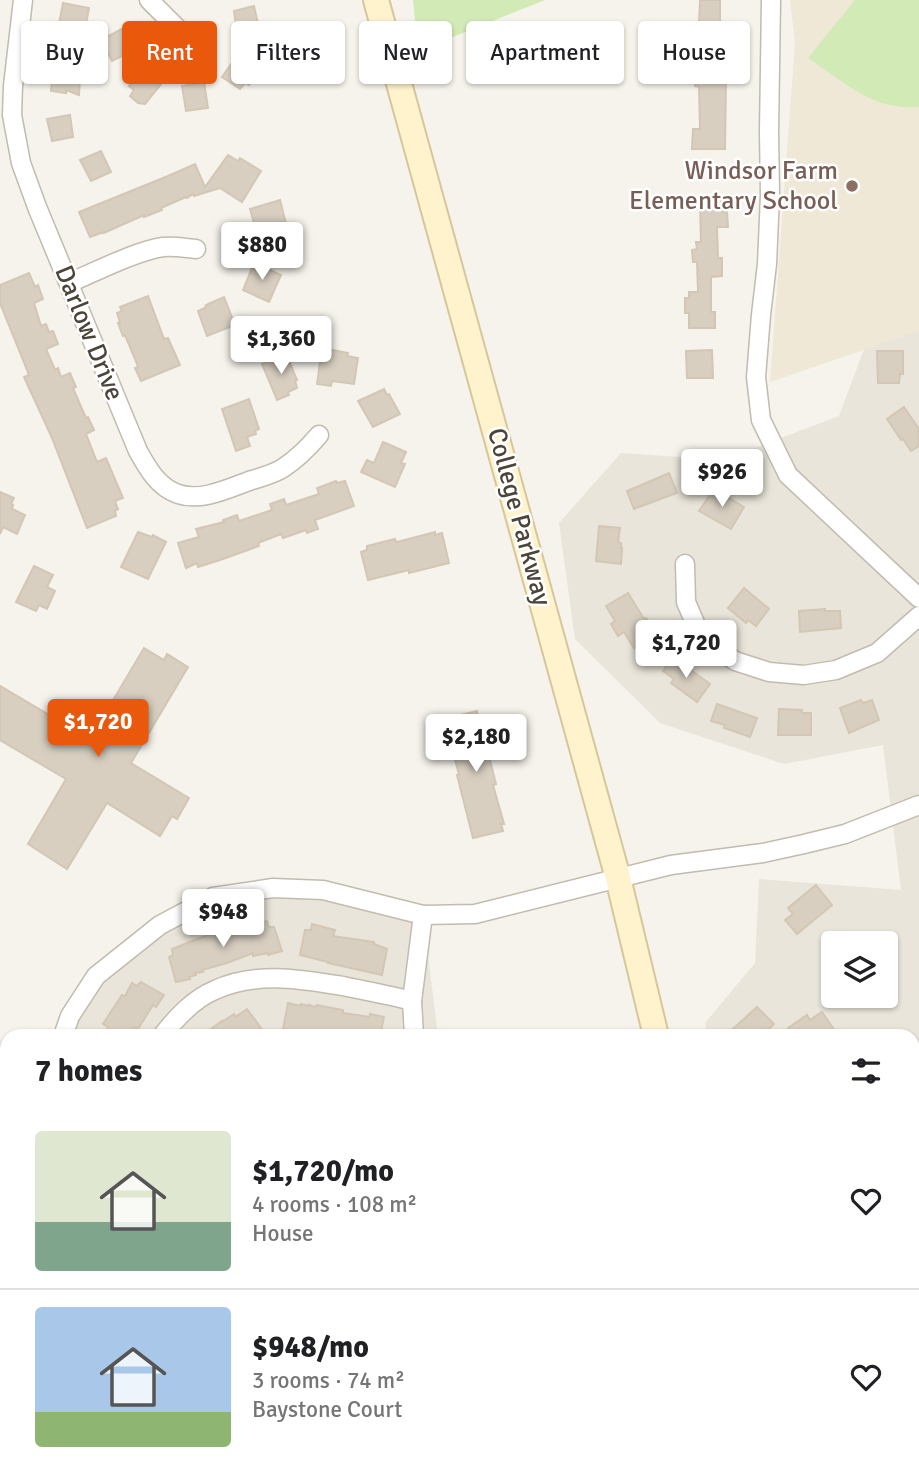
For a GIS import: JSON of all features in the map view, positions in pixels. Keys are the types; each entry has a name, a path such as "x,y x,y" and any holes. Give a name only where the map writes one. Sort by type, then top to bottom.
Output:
{"main road":[{"name":"College Parkway","path":"376,0 618,878 654,1029"}],"street":[{"name":"Darlow Drive","path":"23,0 12,115 22,165 138,451 148,469 158,482 179,495 212,494 279,471 307,450 319,435"},
{"path":"149,0 170,21"},
{"path":"771,0 770,195 767,264 756,377 761,420 788,475 919,598"},
{"path":"69,283 160,247 196,249"},
{"path":"685,564 686,603 701,637 735,660 769,672 804,675 836,670 877,653 919,616"},
{"path":"65,1029 70,1016 96,976 160,925 213,897 273,888 323,890 424,915 475,914 671,865 763,853 845,834 919,805"},
{"path":"414,1029 412,1001 424,915"},
{"path":"169,1029 193,1003 215,990 246,981 309,979 412,1001"}],"shaded area":[{"name":"Windsor Farm Elementary School","path":"790,0 919,0 919,331 770,382 795,42"},
{"path":"919,304 919,1029 706,1029 705,1023 755,963 759,879 901,890 883,745 784,764 660,723 575,639 559,523 621,453 723,460 839,416 872,328"},
{"path":"273,888 423,915 437,1029 67,1029 89,985 213,897"}],"green space":[{"path":"413,0 545,0 493,21 466,21 466,32 452,37 452,21 415,21"},
{"path":"855,0 919,0 919,107 902,107 872,99 846,85 808,58"}],"building":[{"path":"700,0 720,0 720,21 699,21"},
{"path":"63,3 89,8 87,21 60,21"},
{"path":"254,6 257,21 235,21 234,11"},
{"path":"122,29 122,56 112,61 108,53 108,36"},
{"path":"231,64 231,83 222,77"},
{"path":"52,84 80,84 79,95 66,90 66,93 51,91"},
{"path":"161,84 145,104 138,103 130,96 134,90 129,86"},
{"path":"204,84 208,108 186,111 182,86"},
{"path":"726,84 725,149 692,149 693,129 700,129 699,87 695,86"},
{"path":"70,115 73,137 52,141 47,119"},
{"path":"101,151 111,172 91,181 80,160"},
{"path":"228,155 238,161 240,158 261,171 242,202 220,188 194,196 193,194 161,208 162,210 90,237 79,212 195,164 205,187"},
{"path":"280,200 289,236 253,246 250,232 256,230 250,209"},
{"path":"723,200 723,212 727,212 728,227 717,227 718,258 722,258 722,276 711,277 711,312 715,312 715,328 689,328 685,298 689,298 689,292 698,292 697,262 693,262 692,250 697,249 696,242 701,242 700,201"},
{"path":"254,263 281,275 269,302 243,290"},
{"path":"29,273 35,287 38,285 43,299 34,303 41,326 46,324 49,332 53,331 58,344 46,349 61,377 70,373 76,387 73,388 94,430 86,434 97,462 106,458 123,498 115,501 118,509 115,511 116,516 87,528 52,438 24,377 29,375 0,303 0,285"},
{"path":"148,296 164,339 168,338 180,365 141,381 135,368 138,367 135,359 118,323 117,313 122,311 120,307"},
{"path":"224,297 235,325 207,336 198,311"},
{"path":"322,348 348,353 347,356 358,358 354,384 332,381 331,386 317,384"},
{"path":"712,350 713,378 687,378 686,351"},
{"path":"877,351 903,351 903,374 900,374 899,383 878,383"},
{"path":"286,354 297,380 297,388 277,400 262,364"},
{"path":"384,389 400,414 373,427 358,401"},
{"path":"249,399 259,429 255,431 256,434 247,437 250,446 236,451 222,409"},
{"path":"904,407 919,429 919,446 911,451 887,419"},
{"path":"383,442 406,452 401,463 405,464 395,487 361,472 367,460 374,463"},
{"path":"669,473 677,493 634,509 627,491"},
{"path":"336,481 345,481 354,506 315,520 318,529 283,538 281,534 258,543 259,546 220,560 198,567 197,563 186,568 178,543 199,537 196,529 224,522 223,520 237,515 239,521 272,510 270,504 284,499 286,505 319,494 317,488"},
{"path":"714,489 744,507 731,529 699,511"},
{"path":"0,492 14,498 12,509 25,515 17,534 3,527 0,534"},
{"path":"599,526 620,528 618,542 622,548 621,564 596,561"},
{"path":"138,532 152,537 153,535 166,542 148,579 121,567"},
{"path":"435,532 435,535 442,533 449,563 368,580 361,552 367,550 367,546"},
{"path":"34,566 53,575 47,587 55,591 47,609 39,605 36,611 16,602"},
{"path":"744,588 769,609 756,626 748,620 746,623 728,608"},
{"path":"628,593 656,634 634,648 624,632 618,636 611,624 615,621 606,606"},
{"path":"799,611 840,611 841,628 800,632"},
{"path":"144,648 164,660 167,654 188,667 131,763 189,798 177,819 172,816 160,836 107,803 67,869 28,844 66,779 0,740 0,686 90,739"},
{"path":"673,657 710,684 697,702 671,683 674,679 663,671"},
{"path":"861,700 863,703 872,700 879,720 849,733 840,708"},
{"path":"717,704 757,718 750,737 711,721"},
{"path":"779,709 811,713 811,735 778,735"},
{"path":"477,711 489,744 486,745 496,784 493,785 504,824 501,824 503,831 473,838 457,775 448,718"},
{"path":"816,885 832,905 797,934 785,920 793,914 788,908"},
{"path":"267,921 269,927 274,927 282,951 268,955 253,956 253,953 202,970 203,972 189,977 190,979 176,982 169,957 173,955 172,949 210,934"},
{"path":"312,924 335,930 333,936 374,942 387,949 382,975 300,955 305,930 311,930"},
{"path":"141,982 164,995 156,1007 153,1005 138,1029 107,1029 108,1027 103,1024 122,995 125,996 132,983 137,986"},
{"path":"288,1003 315,1007 317,1005 343,1010 343,1013 384,1017 381,1029 283,1029"},
{"path":"757,1007 774,1024 769,1029 733,1029"},
{"path":"247,1009 261,1028 211,1029 234,1014 235,1017"},
{"path":"822,1012 834,1029 788,1028 807,1015 810,1020"}],"place":[{"name":"Windsor Farm Elementary School","path":"852,186"}]}
